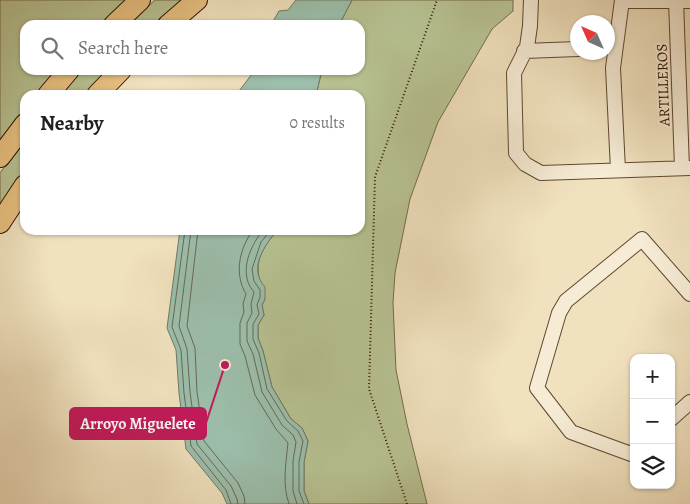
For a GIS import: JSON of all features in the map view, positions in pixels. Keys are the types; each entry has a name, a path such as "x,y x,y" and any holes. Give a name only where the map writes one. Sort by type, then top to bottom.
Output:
{"highway":[{"path":"119,20 140,0"},
{"path":"174,20 197,0"},
{"path":"52,90 65,75"},
{"path":"102,90 116,75"},
{"path":"0,157 20,131"},
{"path":"0,223 20,193"}],"lane":[{"path":"531,0 530,26 524,51 514,73 516,153 525,164 542,173 686,168"},
{"path":"615,34 622,1 681,1"},
{"name":"ARTILLEROS","path":"681,1 686,168"},
{"path":"524,51 570,49"},
{"path":"613,60 618,170"},
{"path":"630,454 571,432 537,388 559,313 566,301 642,238 690,294"},
{"path":"675,415 690,402"}],"path":[{"path":"407,504 369,390 375,178 437,0"}],"shaded area":[{"path":"0,0 127,0 105,20 20,20 20,75 54,75 40,90 20,90 20,115 0,141"},
{"path":"155,0 185,0 162,20 133,20"},
{"path":"352,0 513,0 513,11 492,29 438,122 410,199 395,273 393,303 396,370 427,504 309,504 304,491 304,462 308,441 302,428 291,419 272,387 258,338 258,325 264,315 262,305 265,299 259,278 259,263 264,248 273,235 365,235 365,90 317,90 321,75 365,75 365,20 342,20"},
{"path":"78,75 104,75 91,90 64,90"},
{"path":"20,146 20,179 0,209 0,173"}],"water":[{"path":"296,0 352,0 342,20 274,20 279,11 288,10"},
{"path":"251,75 321,75 317,90 240,90"},
{"path":"179,235 273,235 263,250 258,265 260,280 265,287 265,299 262,305 264,315 258,325 258,338 272,387 291,419 302,428 308,441 304,462 304,491 309,504 227,504 222,493 186,449 176,350 167,328"}],"place":[{"name":"Arroyo Miguelete","path":"225,365"}]}
